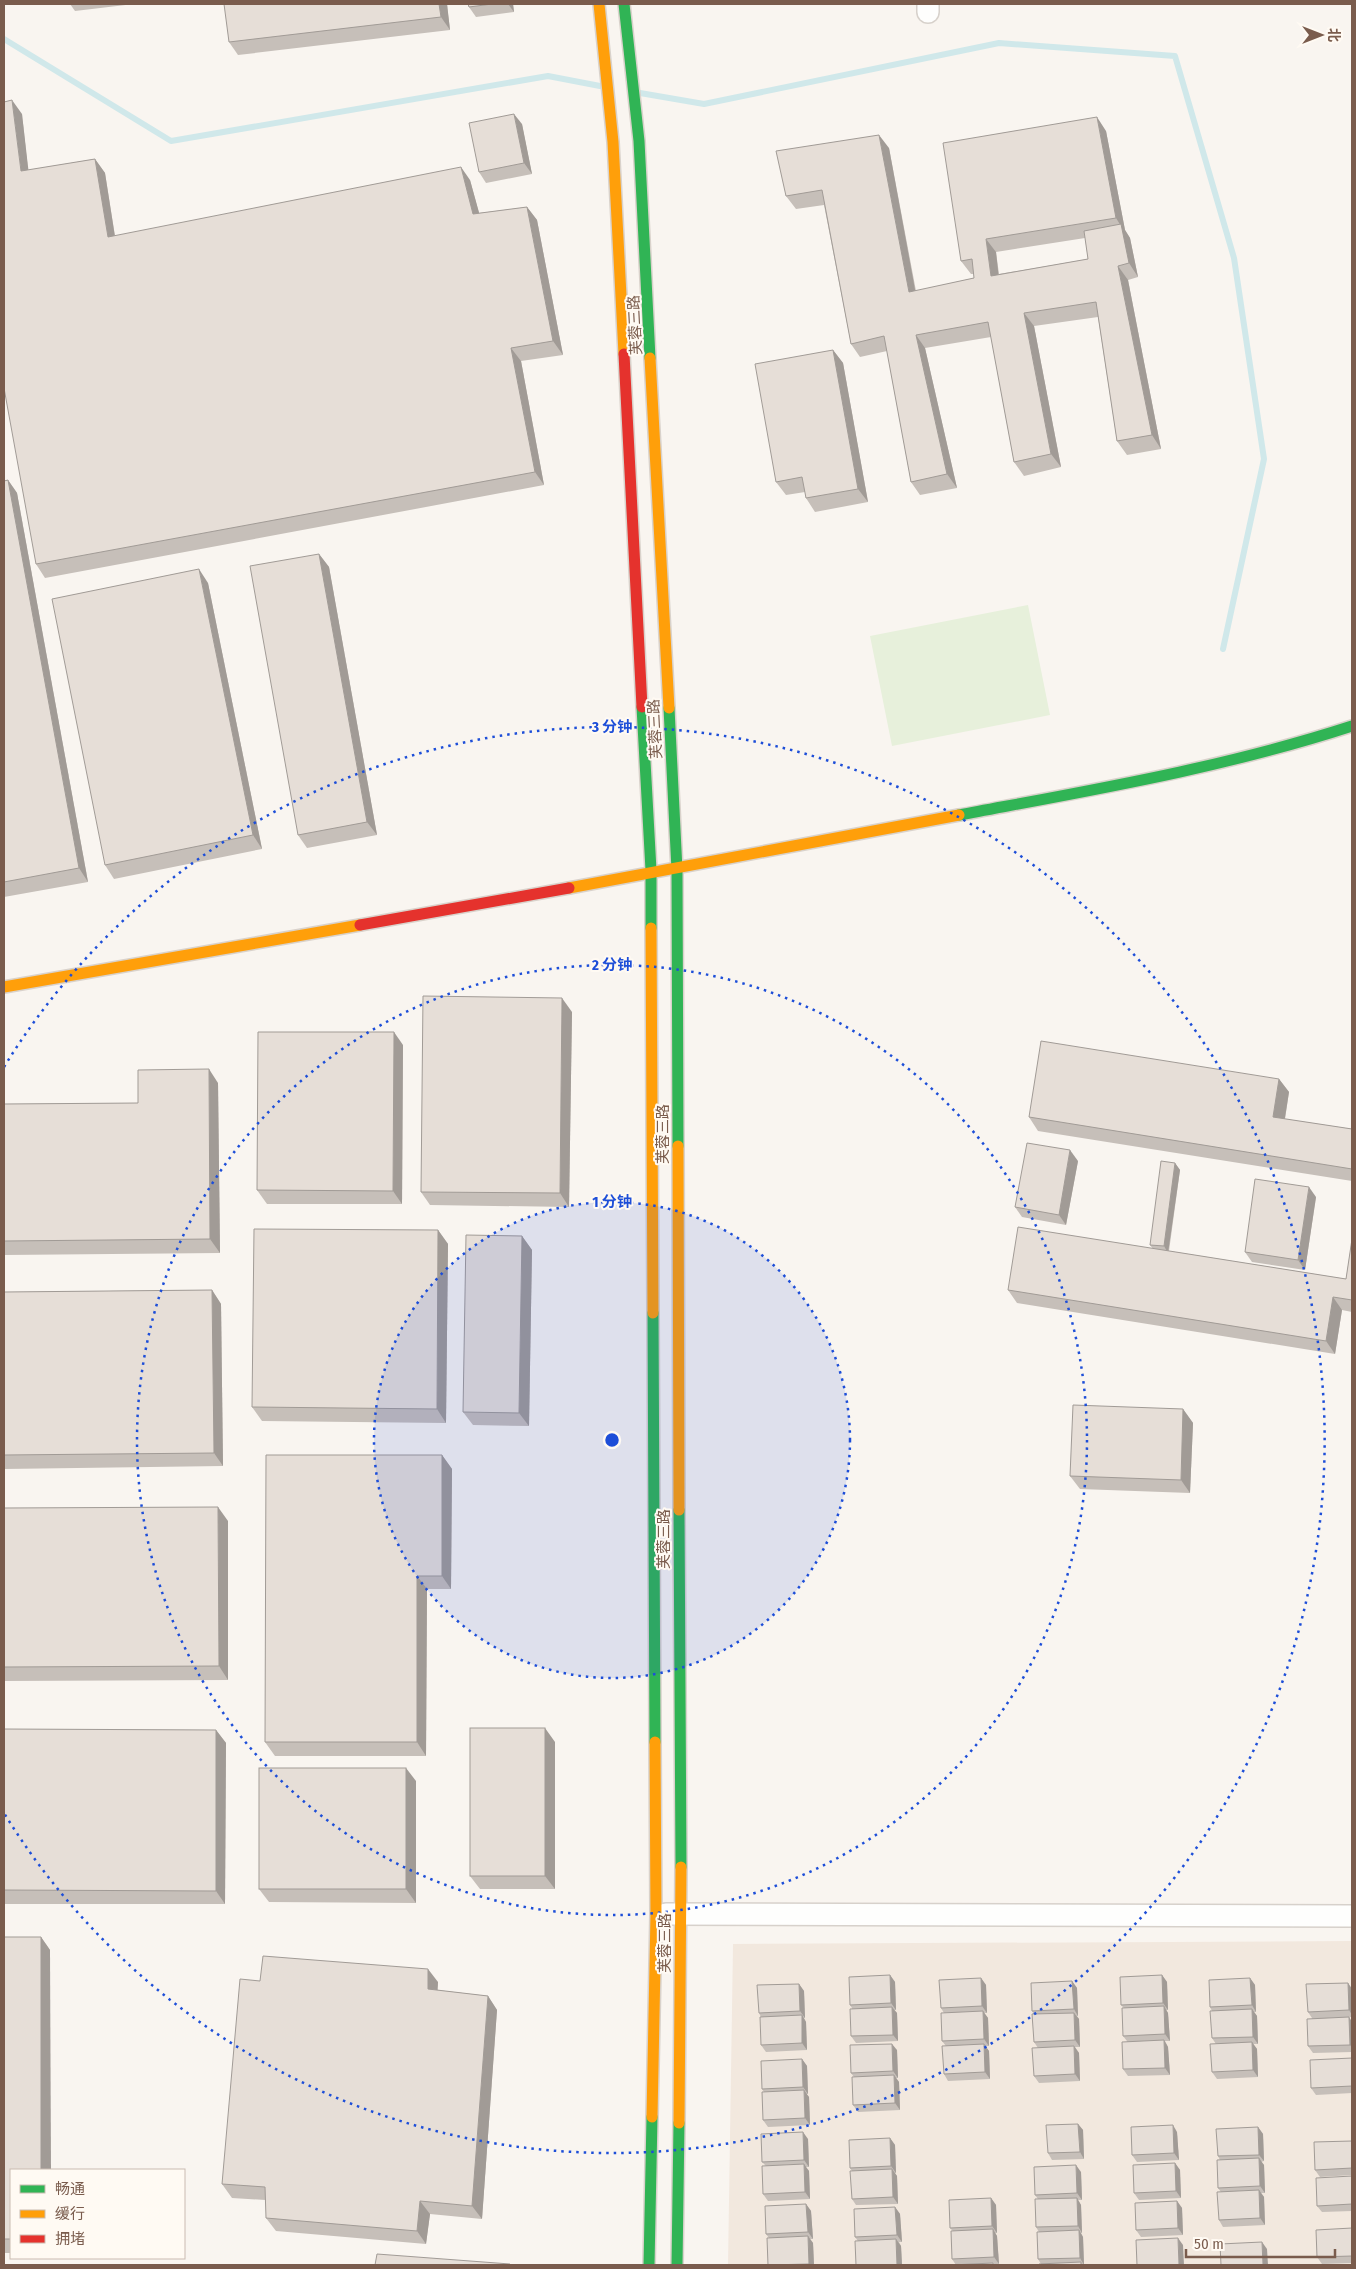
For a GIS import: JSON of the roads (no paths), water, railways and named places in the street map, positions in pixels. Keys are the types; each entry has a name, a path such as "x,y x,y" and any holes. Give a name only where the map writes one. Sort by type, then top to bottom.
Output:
{"main road":[{"name":"芙蓉三路","path":"599,4 613,142 652,874 656,1914 649,2265"},
{"name":"芙蓉三路","path":"624,4 639,141 677,870 681,1915 678,2265"},
{"path":"4,987 677,870 1198,770 1315,740 1352,726"}],"street":[{"path":"656,1914 1352,1916"}],"waterway":[{"path":"4,39 171,141 548,76 600,86"},
{"path":"640,93 704,104 999,43 1175,56 1234,258 1264,459 1223,649"}]}
